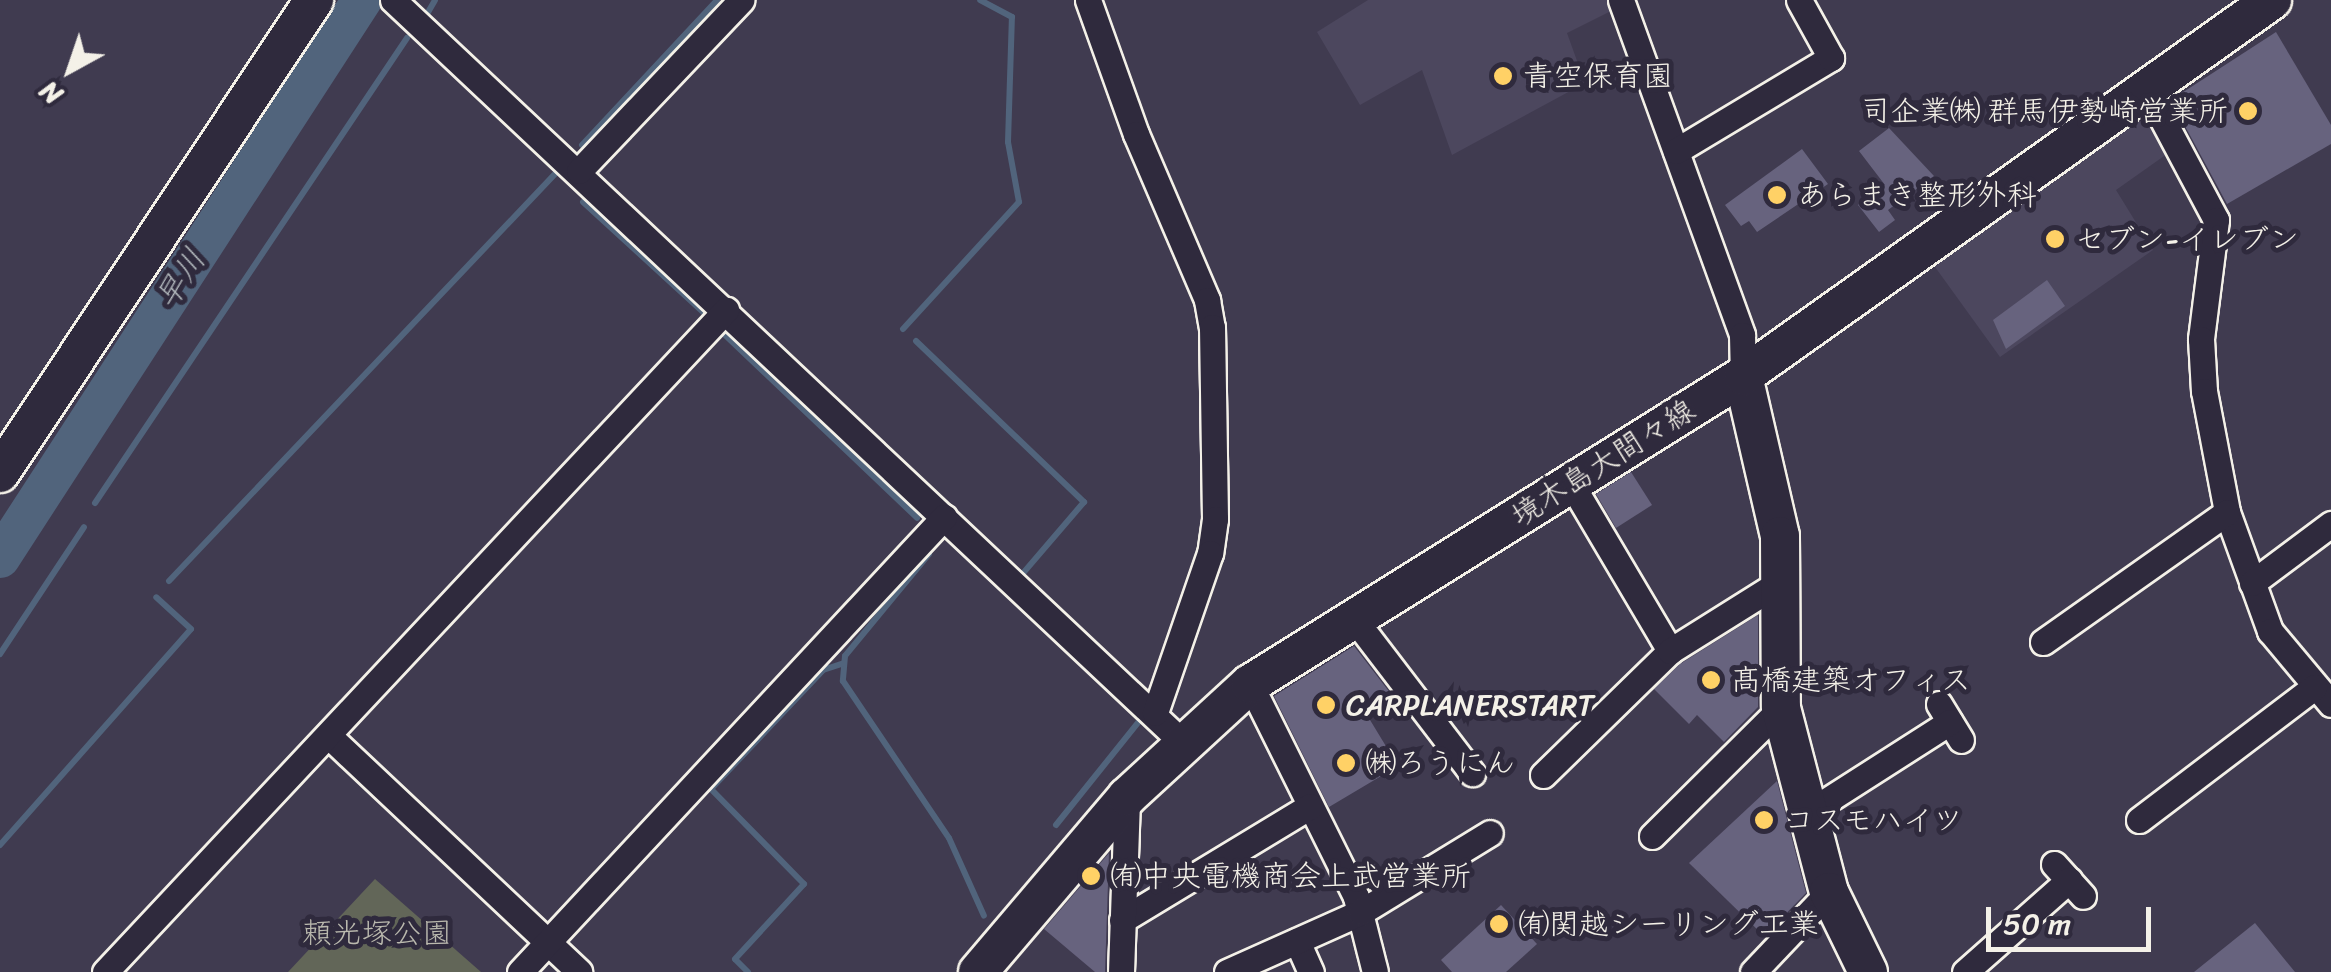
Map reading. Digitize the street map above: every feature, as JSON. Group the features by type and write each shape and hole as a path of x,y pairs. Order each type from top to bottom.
{"main road":[{"path":"0,473 314,0"},
{"name":"境木島大間々線","path":"978,972 1127,797 1181,741 1250,684 1352,616 1572,485 1743,376 2147,90 2232,12 2272,0"},
{"path":"1743,376 1777,519 1781,708 1829,892 1868,972"}],"street":[{"path":"579,172 741,0"},
{"path":"1088,0 1136,134 1207,300 1212,327 1215,519 1156,713"},
{"path":"1621,0 1742,335 1743,376"},
{"path":"1676,151 1831,58 1799,0"},
{"path":"397,4 1156,713 1181,741"},
{"path":"2139,820 2322,696 2270,631 2228,512 2204,391 2201,339 2216,220 2147,90"},
{"path":"105,972 726,310"},
{"path":"1572,485 1670,650"},
{"path":"2043,642 2228,512"},
{"path":"520,972 944,516"},
{"path":"2252,583 2331,524"},
{"path":"1543,775 1670,650 1777,584"},
{"path":"1352,616 1472,772"},
{"path":"1250,684 1361,912 1376,972"},
{"path":"1652,836 1781,708"},
{"path":"1809,812 1950,722"},
{"path":"328,736 579,972"},
{"path":"1121,972 1127,797"},
{"path":"1122,920 1310,806"},
{"path":"1227,972 1361,912 1490,832"},
{"path":"1966,972 2068,880"},
{"path":"1753,972 1829,892"},
{"path":"1297,941 1311,972"}],"shaded area":[{"name":"青空保育園","path":"1368,0 1607,0 1611,11 1567,33 1585,83 1452,155 1422,70 1360,105 1317,32"},
{"path":"2146,107 2174,149 2116,190 2153,250 2000,357 1930,260"}],"green space":[{"name":"頼光塚公園","path":"375,879 481,972 288,972"}],"building":[{"name":"司企業㈱ 群馬伊勢崎営業所","path":"2276,32 2331,125 2331,144 2227,204 2171,100"},
{"path":"1889,128 1934,176 1888,210 1895,220 1879,232 1858,205 1885,185 1859,151"},
{"name":"あらまき整形外科","path":"1802,149 1828,184 1757,232 1749,221 1741,226 1725,205"},
{"path":"2047,280 2065,306 2006,349 1993,320"},
{"path":"1631,472 1652,505 1616,528 1596,494"},
{"name":"髙橋建築オフィス","path":"1758,615 1758,707 1724,742 1697,715 1689,724 1654,689 1680,664"},
{"path":"1354,646 1394,698 1367,715 1398,766 1329,807 1274,696"},
{"name":"コスモハイツ","path":"1777,781 1806,893 1764,936 1689,863"},
{"name":"㈲中央電機商会上武営業所","path":"1109,853 1105,972 1095,972 1044,929"},
{"name":"㈲関越シーリング工業","path":"1501,905 1537,944 1506,972 1452,972 1441,960"},
{"path":"2255,923 2295,972 2194,972"}],"waterway":[{"name":"早川","path":"0,558 362,0"},
{"path":"427,14 435,0"},
{"path":"582,145 717,0"},
{"path":"903,329 1019,202 1008,142 1012,17 980,0"},
{"path":"95,503 407,38"},
{"path":"169,581 555,174"},
{"path":"583,202 704,313"},
{"path":"723,333 917,518"},
{"path":"916,341 1084,502 1024,572"},
{"path":"0,654 84,527"},
{"path":"929,554 845,656 843,681 949,838 984,916"},
{"path":"0,845 191,629 156,597"},
{"path":"748,972 735,959 804,884 711,789 823,670 844,663"},
{"path":"1056,825 1141,719"}],"place":[{"name":"青空保育園","path":"1503,76"},
{"name":"司企業㈱ 群馬伊勢崎営業所","path":"2248,111"},
{"name":"あらまき整形外科","path":"1777,195"},
{"name":"セブン-イレブン","path":"2055,239"},
{"name":"髙橋建築オフィス","path":"1711,680"},
{"name":"CARPLANERSTART","path":"1326,705"},
{"name":"㈱ろうにん","path":"1346,763"},
{"name":"コスモハイツ","path":"1764,820"},
{"name":"㈲中央電機商会上武営業所","path":"1091,876"},
{"name":"㈲関越シーリング工業","path":"1499,924"}]}
